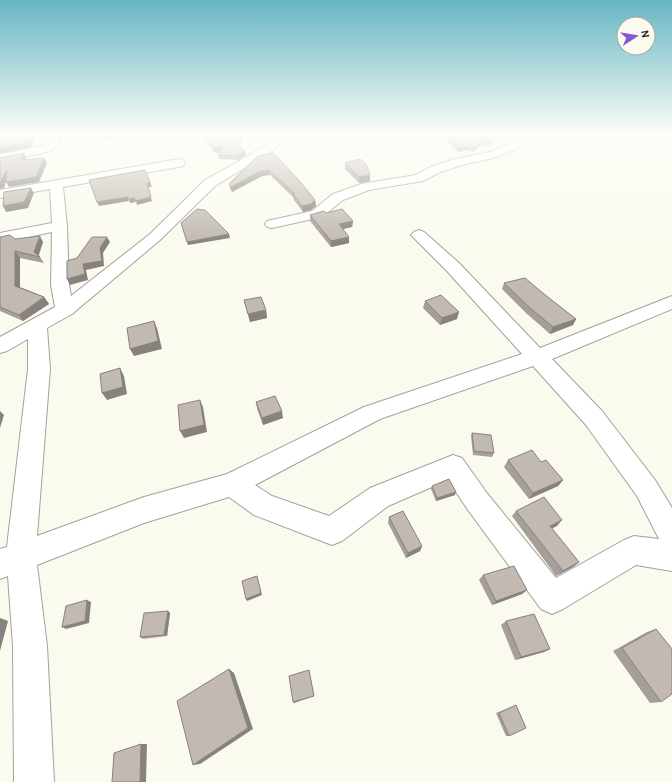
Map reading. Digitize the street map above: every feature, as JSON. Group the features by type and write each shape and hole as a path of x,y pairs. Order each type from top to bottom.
{"street":[{"path":"0,194 129,171"},
{"path":"0,346 37,327 65,310 155,237 210,183 230,171"},
{"path":"272,224 317,214 338,198 366,187 419,178 431,171"},
{"path":"56,184 60,226 60,285 65,310"},
{"path":"0,238 60,226"},
{"path":"419,234 453,268 594,418 646,488 672,535"},
{"path":"11,559 144,510 232,484 372,413 537,358 672,302"},
{"path":"34,782 30,646 11,559 39,369 37,327"},
{"path":"232,484 264,506 332,532 379,497 453,466 482,507 552,598 634,550 672,556"}],"building":[{"path":"0,171 6,171 0,183"},
{"path":"7,171 38,171 36,177 6,182"},
{"path":"137,171 146,171 150,182 147,183 151,197 136,201 134,198 129,199 128,197 97,202 89,180"},
{"path":"242,171 260,171 231,187 229,184"},
{"path":"271,171 291,171 315,200 311,204 302,206 293,194 295,194"},
{"path":"353,171 369,171 370,175 359,177"},
{"path":"31,188 24,202 3,206 4,192"},
{"path":"197,209 205,210 229,234 187,242 181,223"},
{"path":"342,209 353,221 339,224 349,237 331,241 310,215 324,211 326,213"},
{"path":"10,235 15,239 40,236 34,252 40,257 15,251 15,286 44,297 19,315 0,307 0,237"},
{"path":"92,237 107,237 100,248 102,261 83,264 85,274 67,279 67,261 77,258"},
{"path":"525,278 576,319 553,327 504,283"},
{"path":"441,295 459,312 442,318 425,301"},
{"path":"261,297 266,310 248,314 244,300"},
{"path":"154,321 158,341 130,349 127,328"},
{"path":"120,368 123,387 102,393 100,374"},
{"path":"275,396 282,411 262,418 256,402"},
{"path":"200,400 204,425 180,431 178,405"},
{"path":"472,433 491,435 494,453 474,451"},
{"path":"532,450 541,462 546,460 563,480 533,493 508,460"},
{"path":"449,479 456,492 437,498 432,486"},
{"path":"544,497 562,520 550,526 579,562 563,571 516,511"},
{"path":"403,511 422,546 408,553 389,517"},
{"path":"514,566 527,590 496,601 483,575"},
{"path":"257,576 261,593 246,599 242,581"},
{"path":"87,600 85,621 62,627 66,606"},
{"path":"168,611 164,635 140,637 144,613"},
{"path":"534,614 550,649 521,657 506,621"},
{"path":"656,629 672,649 672,694 661,702 622,648"},
{"path":"229,669 248,728 193,765 177,701"},
{"path":"309,670 314,696 293,702 289,676"},
{"path":"516,705 526,728 509,736 499,713"},
{"path":"141,744 140,782 112,782 114,753"}]}
